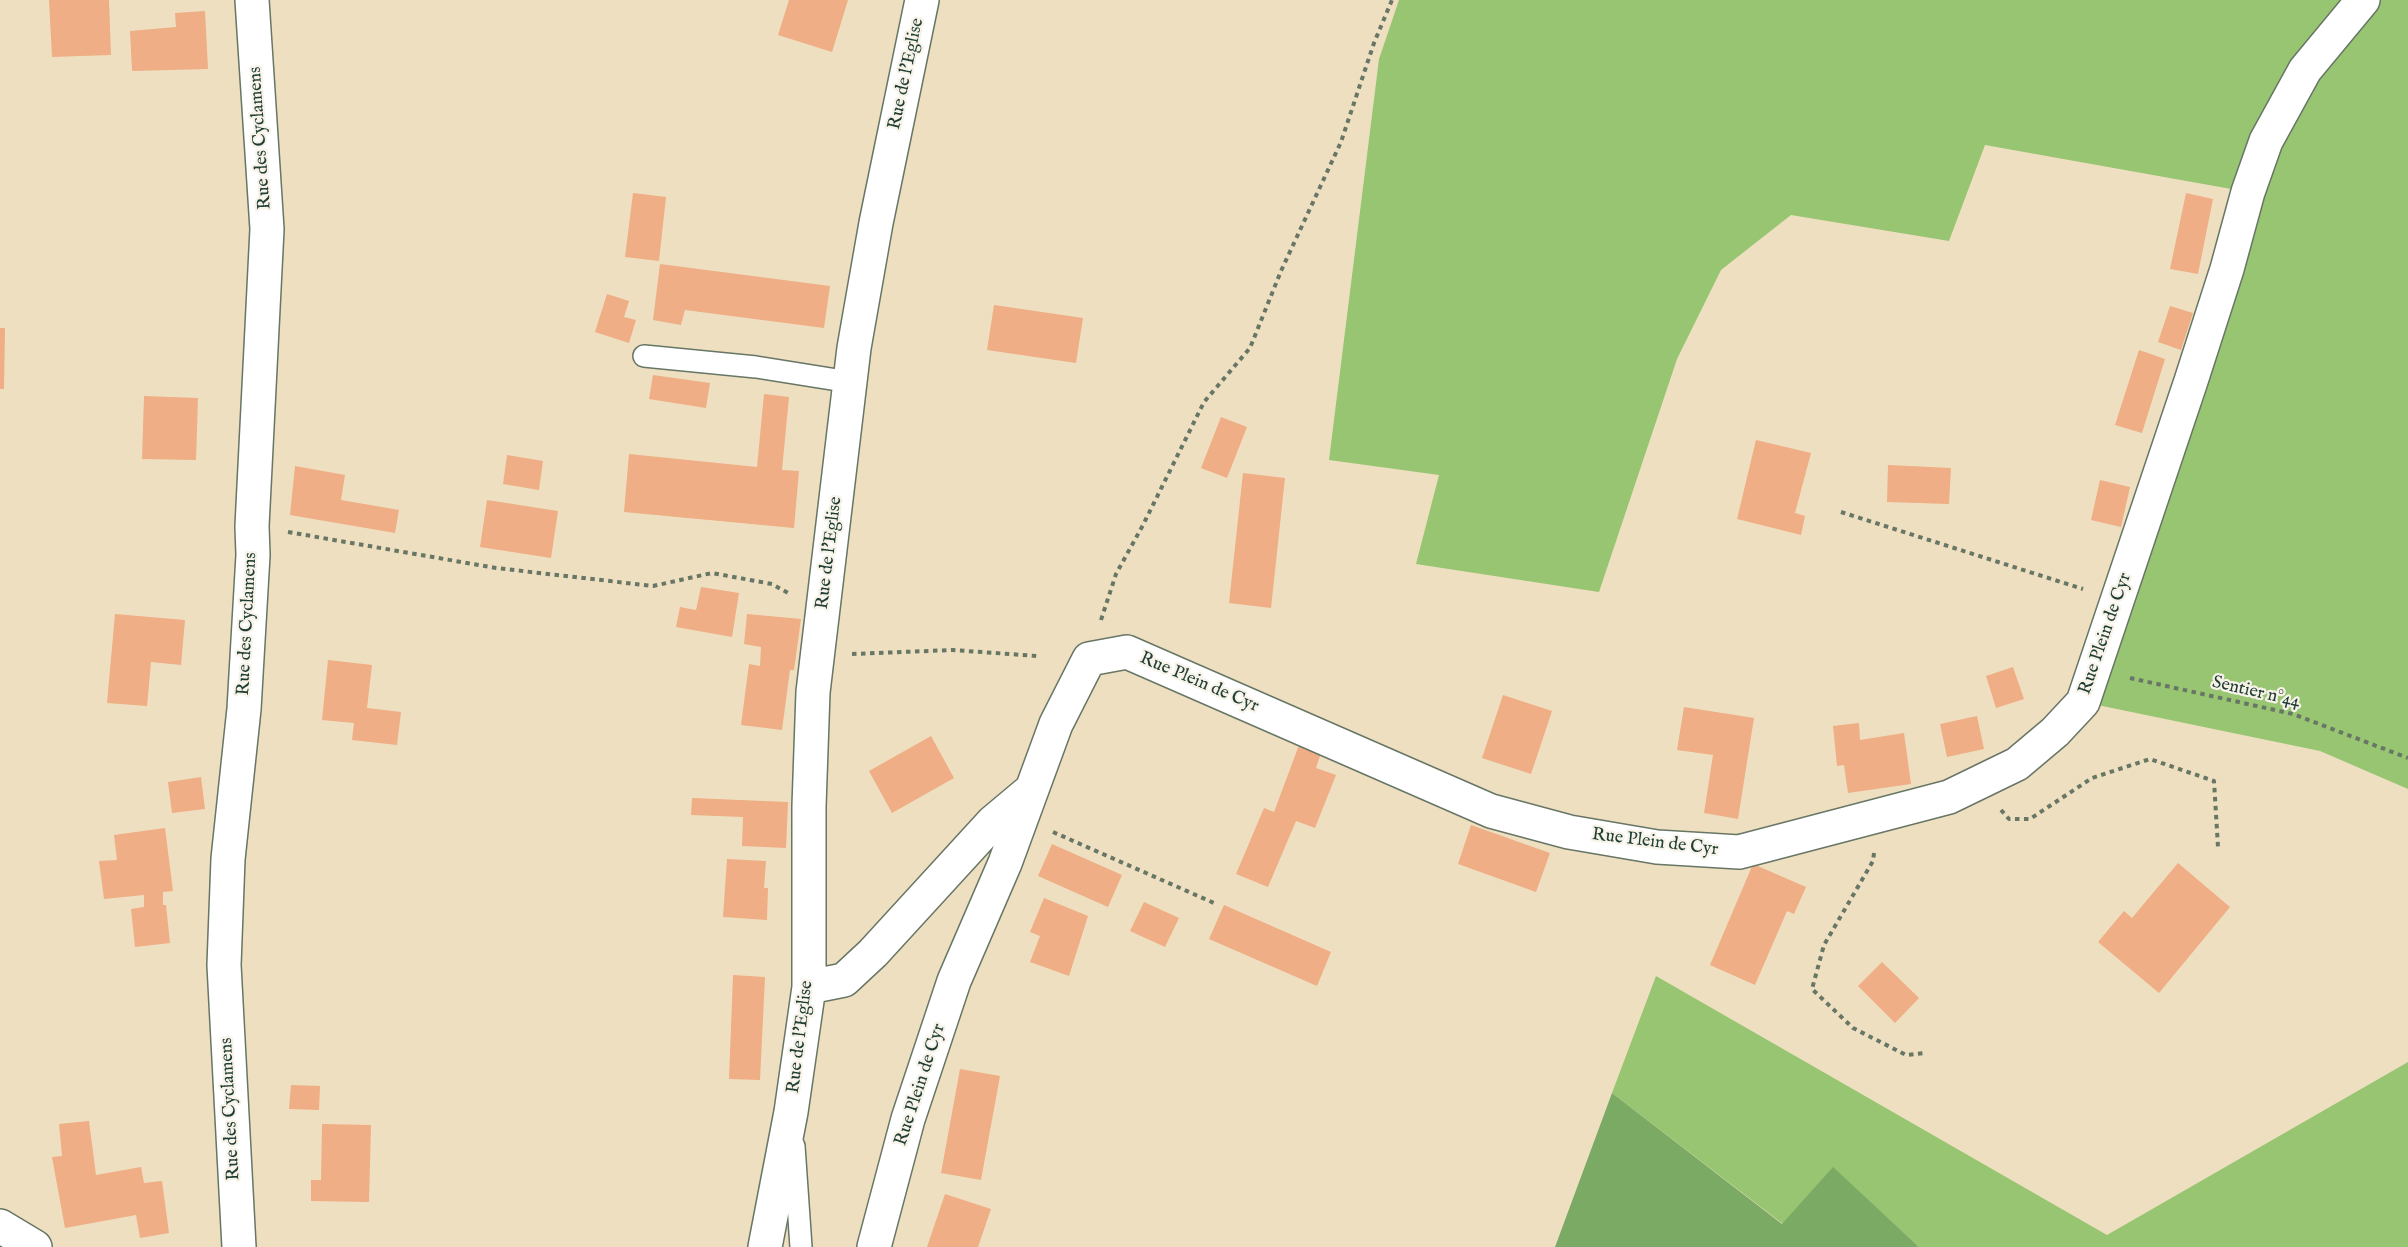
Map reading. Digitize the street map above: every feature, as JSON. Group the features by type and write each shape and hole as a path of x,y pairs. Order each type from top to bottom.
{"street":[{"name":"Rue des Cyclamens","path":"239,1247 224,965 228,860 244,709 253,555 252,526 267,228 252,0"},
{"name":"Rue de l'Eglise","path":"765,1247 791,1112 809,987 809,806 813,692 854,348 876,222 922,0"},
{"name":"Rue Plein de Cyr","path":"874,1247 908,1119 954,981 1005,864 1056,724 1089,659 1127,652 1491,811 1569,832 1657,847 1739,852 1949,797 2017,764 2055,732 2083,702 2191,381 2227,269 2248,192 2266,141 2305,70 2363,0"},
{"path":"809,987 844,980 873,952 993,822 1027,804"},
{"path":"0,1226 35,1247"}],"lane":[{"path":"644,356 756,368 850,382"},
{"name":"Rue de l'Eglise","path":"791,1112 801,1247"}],"path":[{"path":"1089,659 1116,574 1204,402 1251,348 1281,272 1341,142 1374,43 1392,0"},
{"path":"1841,512 2118,600"},
{"path":"252,526 496,568 653,586 712,573 772,584 823,613"},
{"path":"818,656 953,650 1037,656"},
{"name":"Sentier n°44","path":"2094,670 2294,714 2408,758"},
{"path":"1978,783 2009,819 2030,819 2092,778 2150,759 2214,781 2218,847"},
{"path":"1027,804 1214,903"},
{"path":"1882,814 1873,861 1824,945 1812,989 1853,1028 1906,1055 1926,1053"}],"green space":[{"path":"1399,0 2408,0 2408,789 2320,751 2083,702 2248,192 1985,145 1949,241 1791,215 1721,270 1677,359 1599,592 1416,564 1439,475 1329,460 1379,59"},
{"path":"1656,976 2107,1235 2408,1062 2408,1247 1919,1247 1833,1168 1783,1224 1612,1093"},
{"path":"1612,1093 1782,1224 1833,1167 1919,1247 1555,1247"}],"building":[{"path":"49,0 109,0 111,55 52,57"},
{"path":"789,0 848,0 832,52 778,35"},
{"path":"205,11 208,69 132,71 130,31 176,27 175,13"},
{"path":"633,193 666,197 659,261 625,257"},
{"path":"2186,193 2213,199 2198,274 2170,269"},
{"path":"660,264 830,286 824,328 685,310 681,325 653,320"},
{"path":"607,294 629,301 624,317 636,320 629,343 595,332"},
{"path":"994,305 1083,318 1076,363 987,350"},
{"path":"2170,306 2193,313 2181,350 2158,342"},
{"path":"0,328 5,328 4,389 0,389"},
{"path":"2139,350 2165,359 2142,433 2115,425"},
{"path":"653,375 710,383 706,408 649,399"},
{"path":"764,394 789,397 782,470 799,471 794,528 624,512 629,454 757,467"},
{"path":"144,396 198,398 196,460 142,459"},
{"path":"1221,417 1247,427 1227,478 1201,468"},
{"path":"1756,440 1811,453 1795,513 1805,516 1801,535 1737,519"},
{"path":"507,455 543,461 539,490 503,484"},
{"path":"1888,465 1951,468 1949,504 1887,502"},
{"path":"295,466 345,475 341,500 399,510 395,533 290,515"},
{"path":"1243,473 1285,478 1271,608 1229,603"},
{"path":"2100,480 2130,487 2121,527 2091,520"},
{"path":"487,500 558,511 551,558 480,547"},
{"path":"701,587 739,593 732,637 676,627 680,607 696,610"},
{"path":"115,614 185,620 181,665 151,662 147,706 107,703"},
{"path":"747,614 801,619 794,670 790,670 782,730 741,725 749,664 760,666 761,647 744,644"},
{"path":"328,660 372,665 367,708 401,712 397,745 352,740 354,723 322,720"},
{"path":"2013,667 2024,699 1996,708 1986,676"},
{"path":"1503,695 1552,711 1531,774 1482,758"},
{"path":"1684,707 1754,718 1738,819 1704,813 1713,755 1677,750"},
{"path":"1977,716 1984,749 1947,757 1940,724"},
{"path":"1859,723 1860,740 1904,733 1911,784 1848,793 1844,765 1837,766 1833,726"},
{"path":"931,736 954,778 892,813 869,771"},
{"path":"1299,745 1321,753 1316,768 1336,775 1315,828 1296,821 1268,887 1236,874 1264,808 1274,812"},
{"path":"201,777 205,809 172,813 168,782"},
{"path":"692,798 788,802 786,848 742,846 743,817 691,815"},
{"path":"1471,825 1550,853 1536,892 1458,864"},
{"path":"165,828 173,891 163,892 163,905 166,905 170,943 135,947 131,909 144,907 144,895 104,899 99,861 117,860 114,835"},
{"path":"1052,844 1122,875 1108,907 1038,876"},
{"path":"727,859 766,861 764,888 768,888 767,920 723,917"},
{"path":"2178,863 2230,907 2159,993 2098,942 2124,911 2132,918"},
{"path":"1753,864 1806,887 1794,914 1787,911 1755,985 1710,965"},
{"path":"1044,898 1088,916 1069,976 1030,962 1040,936 1030,932"},
{"path":"1144,902 1179,918 1165,947 1130,931"},
{"path":"1224,905 1331,952 1317,986 1209,939"},
{"path":"1882,962 1919,998 1895,1023 1858,986"},
{"path":"733,975 765,977 760,1080 729,1079"},
{"path":"960,1069 1000,1076 981,1180 941,1173"},
{"path":"291,1085 320,1086 319,1110 289,1109"},
{"path":"89,1121 96,1175 141,1167 144,1183 162,1181 169,1233 140,1238 136,1215 65,1228 52,1157 62,1156 59,1124"},
{"path":"322,1124 371,1125 369,1202 311,1201 311,1180 321,1180"},
{"path":"945,1194 991,1209 978,1247 927,1247"}]}
